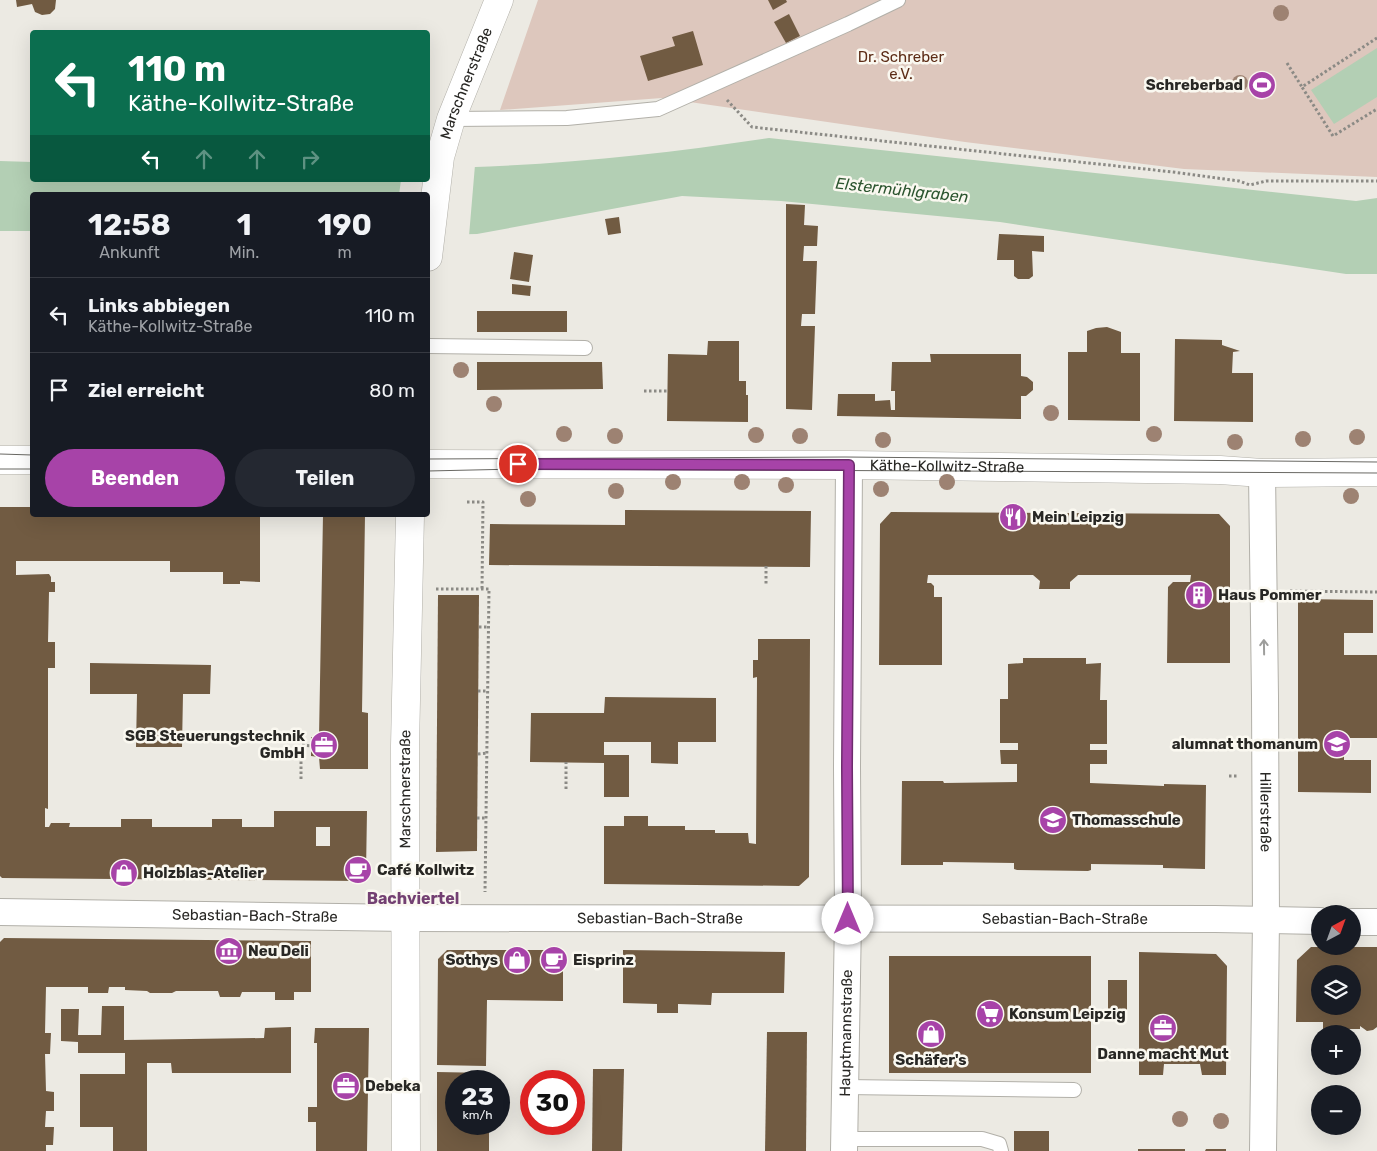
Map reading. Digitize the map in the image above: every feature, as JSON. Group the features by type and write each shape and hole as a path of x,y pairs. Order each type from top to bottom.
{"main road":[{"name":"Marschnerstraße","path":"430,241 440,157 451,120 499,0"},
{"path":"0,460 30,460"},
{"name":"Käthe-Kollwitz-Straße","path":"430,464 849,465 1220,470 1262,473 1377,472"},
{"name":"Marschnerstraße","path":"406,1151 407,918 405,746 410,589 410,517"}],"street":[{"name":"Hauptmannstraße","path":"844,1145 848,919 849,465"},
{"name":"Hillerstraße","path":"1262,473 1266,920 1263,1151"},
{"name":"Sebastian-Bach-Straße","path":"0,912 407,918 1311,921"},
{"path":"1361,922 1377,922"}],"lane":[{"path":"451,120 567,118 658,109 898,0"},
{"path":"430,346 585,348"},
{"path":"845,1087 1074,1090"},
{"path":"844,1145 982,1139 999,1144 1001,1151"}],"path":[{"path":"1302,87 1377,38"},
{"path":"1286,63 1333,136 1377,109"},
{"path":"714,85 752,127 1173,172 1239,181 1250,185 1266,181 1377,181"},
{"path":"644,390 667,391"},
{"path":"467,502 483,502 482,589"},
{"path":"766,566 766,586"},
{"path":"410,589 489,589 484,918"},
{"path":"1298,591 1377,592"},
{"path":"478,627 488,628"},
{"path":"478,692 487,691"},
{"path":"301,779 301,746 311,746"},
{"path":"478,754 487,753"},
{"path":"566,762 566,789"},
{"path":"477,818 486,818"}],"green space":[{"name":"Dr. Schreber e.V.","path":"538,0 1377,0 1377,177 1184,169 965,142 662,98 500,110"}],"water":[{"path":"1377,48 1377,97 1334,124 1311,90"},
{"name":"Elstermühlgraben","path":"769,138 1356,201 1377,198 1377,274 1346,274 1000,222 781,201 682,196 477,234 430,235 430,192 30,192 30,231 0,231 0,161 30,162 30,182 430,182 430,168 556,163 684,150"}],"pier":[{"path":"430,165 475,165 469,236 430,237 430,192 399,192 401,182 430,182"}],"building":[{"path":"16,0 56,0 55,9 50,14 42,15 35,12 32,4 17,7"},
{"path":"768,0 786,0 787,2 773,10"},
{"path":"789,14 800,36 786,43 774,22"},
{"path":"693,31 703,65 648,81 640,56 675,46 672,37"},
{"path":"786,204 805,205 804,225 818,226 817,246 804,246 803,261 817,261 815,314 802,314 801,326 815,326 812,410 786,409"},
{"path":"619,217 621,233 608,235 605,219"},
{"path":"999,234 1044,236 1044,252 1032,251 1033,276 1029,279 1018,279 1014,276 1014,260 997,260"},
{"path":"514,252 533,255 529,282 510,279"},
{"path":"512,284 531,286 530,296 512,294"},
{"path":"477,311 567,311 567,332 477,332"},
{"path":"1107,327 1121,332 1121,353 1140,353 1140,421 1068,420 1068,352 1087,352 1087,331"},
{"path":"1175,339 1222,340 1222,345 1240,351 1233,352 1232,373 1253,373 1253,422 1174,421"},
{"path":"708,341 739,341 739,381 746,381 748,422 667,421 668,354 707,355"},
{"path":"930,354 1021,354 1021,376 1027,377 1033,382 1033,390 1026,396 1021,396 1021,419 837,416 838,394 875,394 875,401 890,400 891,410 895,410 895,391 891,391 892,362 931,362"},
{"path":"477,362 602,362 603,389 477,390"},
{"path":"0,507 30,507 30,517 260,517 260,582 240,581 240,584 223,584 223,572 170,572 170,561 16,561 16,575 49,574 51,582 55,582 55,592 49,592 48,642 55,642 55,668 48,668 48,809 45,808 45,827 49,827 51,823 70,823 69,827 121,827 121,819 152,819 152,827 212,827 212,819 242,819 242,827 274,827 274,811 367,811 366,872 359,881 2,878 0,876","holes":["316,827 330,827 330,846 316,846"]},
{"path":"625,510 811,511 810,567 489,565 490,524 625,525"},
{"path":"891,512 1219,514 1230,526 1230,663 1167,663 1168,587 1173,582 1190,582 1191,575 1078,575 1070,582 1070,589 1039,589 1040,581 1033,575 928,575 927,583 931,583 934,586 934,597 942,597 942,665 879,665 880,524"},
{"path":"323,517 365,517 362,712 368,713 368,769 320,769 319,757 311,756 311,737 319,737"},
{"path":"438,595 479,595 477,851 436,852"},
{"path":"1298,599 1373,600 1373,633 1344,633 1344,655 1377,655 1377,738 1344,738 1344,760 1371,760 1371,793 1298,792"},
{"path":"758,639 810,639 809,877 799,886 604,884 604,826 624,826 624,816 648,816 648,826 685,826 685,830 715,830 715,833 748,833 749,843 756,844 757,677 753,678 753,660 758,660"},
{"path":"1023,658 1086,658 1086,664 1101,663 1100,700 1107,700 1107,744 1090,744 1090,750 1107,750 1107,764 1090,764 1090,783 1164,786 1164,784 1206,785 1205,869 1163,868 1163,865 1091,864 1091,870 1088,871 1017,870 1014,869 1014,863 943,862 943,865 901,865 902,781 943,781 944,783 1017,782 1017,764 1001,764 1000,750 1018,750 1018,743 1000,743 1000,699 1008,699 1008,664 1023,663"},
{"path":"90,663 211,665 210,694 183,694 182,747 136,747 137,694 90,694"},
{"path":"605,697 716,698 716,742 678,742 678,764 651,763 651,742 604,742 604,755 629,755 629,797 604,797 604,763 530,762 531,713 604,713"},
{"path":"4,938 311,941 311,992 294,992 294,1000 275,1000 275,992 242,992 240,997 220,997 218,991 150,993 147,991 125,990 125,987 109,987 108,993 88,993 88,987 46,987 45,1033 51,1033 50,1054 45,1054 46,1091 54,1092 54,1111 46,1111 45,1127 54,1127 53,1145 46,1145 46,1151 0,1151 0,942"},
{"path":"1311,947 1311,955 1361,955 1361,947 1377,947 1377,1027 1367,1031 1361,1025 1323,1025 1323,1022 1296,1022 1297,960"},
{"path":"447,950 563,950 563,1001 487,1000 486,1066 437,1065 438,959"},
{"path":"623,950 785,952 784,993 712,993 711,1005 678,1004 678,1013 657,1013 657,1004 623,1003"},
{"path":"1139,952 1216,954 1227,966 1226,1075 1202,1075 1200,1064 1164,1064 1163,1075 1139,1075"},
{"name":"Konsum Leipzig","path":"889,956 1091,956 1091,1073 889,1073"},
{"path":"1108,980 1127,980 1127,1012 1108,1012"},
{"path":"102,1006 124,1006 124,1040 264,1038 265,1028 291,1027 291,1073 172,1073 171,1063 147,1063 147,1151 113,1151 113,1127 80,1127 80,1074 125,1074 125,1053 78,1053 78,1042 61,1041 61,1009 79,1009 78,1035 101,1035"},
{"path":"315,1028 369,1028 367,1151 316,1151 316,1122 308,1122 308,1107 317,1107 317,1043 314,1043"},
{"path":"767,1032 807,1032 806,1151 765,1151"},
{"path":"593,1069 624,1069 622,1151 592,1151"},
{"path":"437,1072 445,1072 445,1135 489,1135 489,1151 437,1151"},
{"path":"1014,1131 1049,1131 1049,1151 1014,1151"},
{"path":"1138,1149 1185,1149 1185,1151 1138,1151"},
{"path":"1206,1149 1226,1149 1226,1151 1205,1151"}],"tram line":[{"path":"0,454 30,455"},
{"path":"430,459 845,457 1377,462"},
{"path":"0,469 30,469"},
{"path":"430,471 518,469 1377,473"}],"place":[{"name":"Schreberbad","path":"1262,85"},
{"name":"Mein Leipzig","path":"1013,517"},
{"name":"Haus Pommer","path":"1199,595"},
{"name":"alumnat thomanum","path":"1337,744"},
{"name":"SGB Steuerungstechnik GmbH","path":"324,745"},
{"name":"Thomasschule","path":"1053,820"},
{"name":"Café Kollwitz","path":"358,870"},
{"name":"Holzblas-Atelier","path":"124,873"},
{"name":"Neu Deli","path":"229,951"},
{"name":"Sothys","path":"517,960"},
{"name":"Eisprinz","path":"554,960"},
{"name":"Konsum Leipzig","path":"990,1014"},
{"name":"Danne macht Mut","path":"1163,1028"},
{"name":"Schäfer's","path":"931,1034"},
{"name":"Debeka","path":"346,1086"}],"district":[{"name":"Bachviertel","path":"413,898"}],"route":[{"path":"518,464 849,465 848,919"}]}
